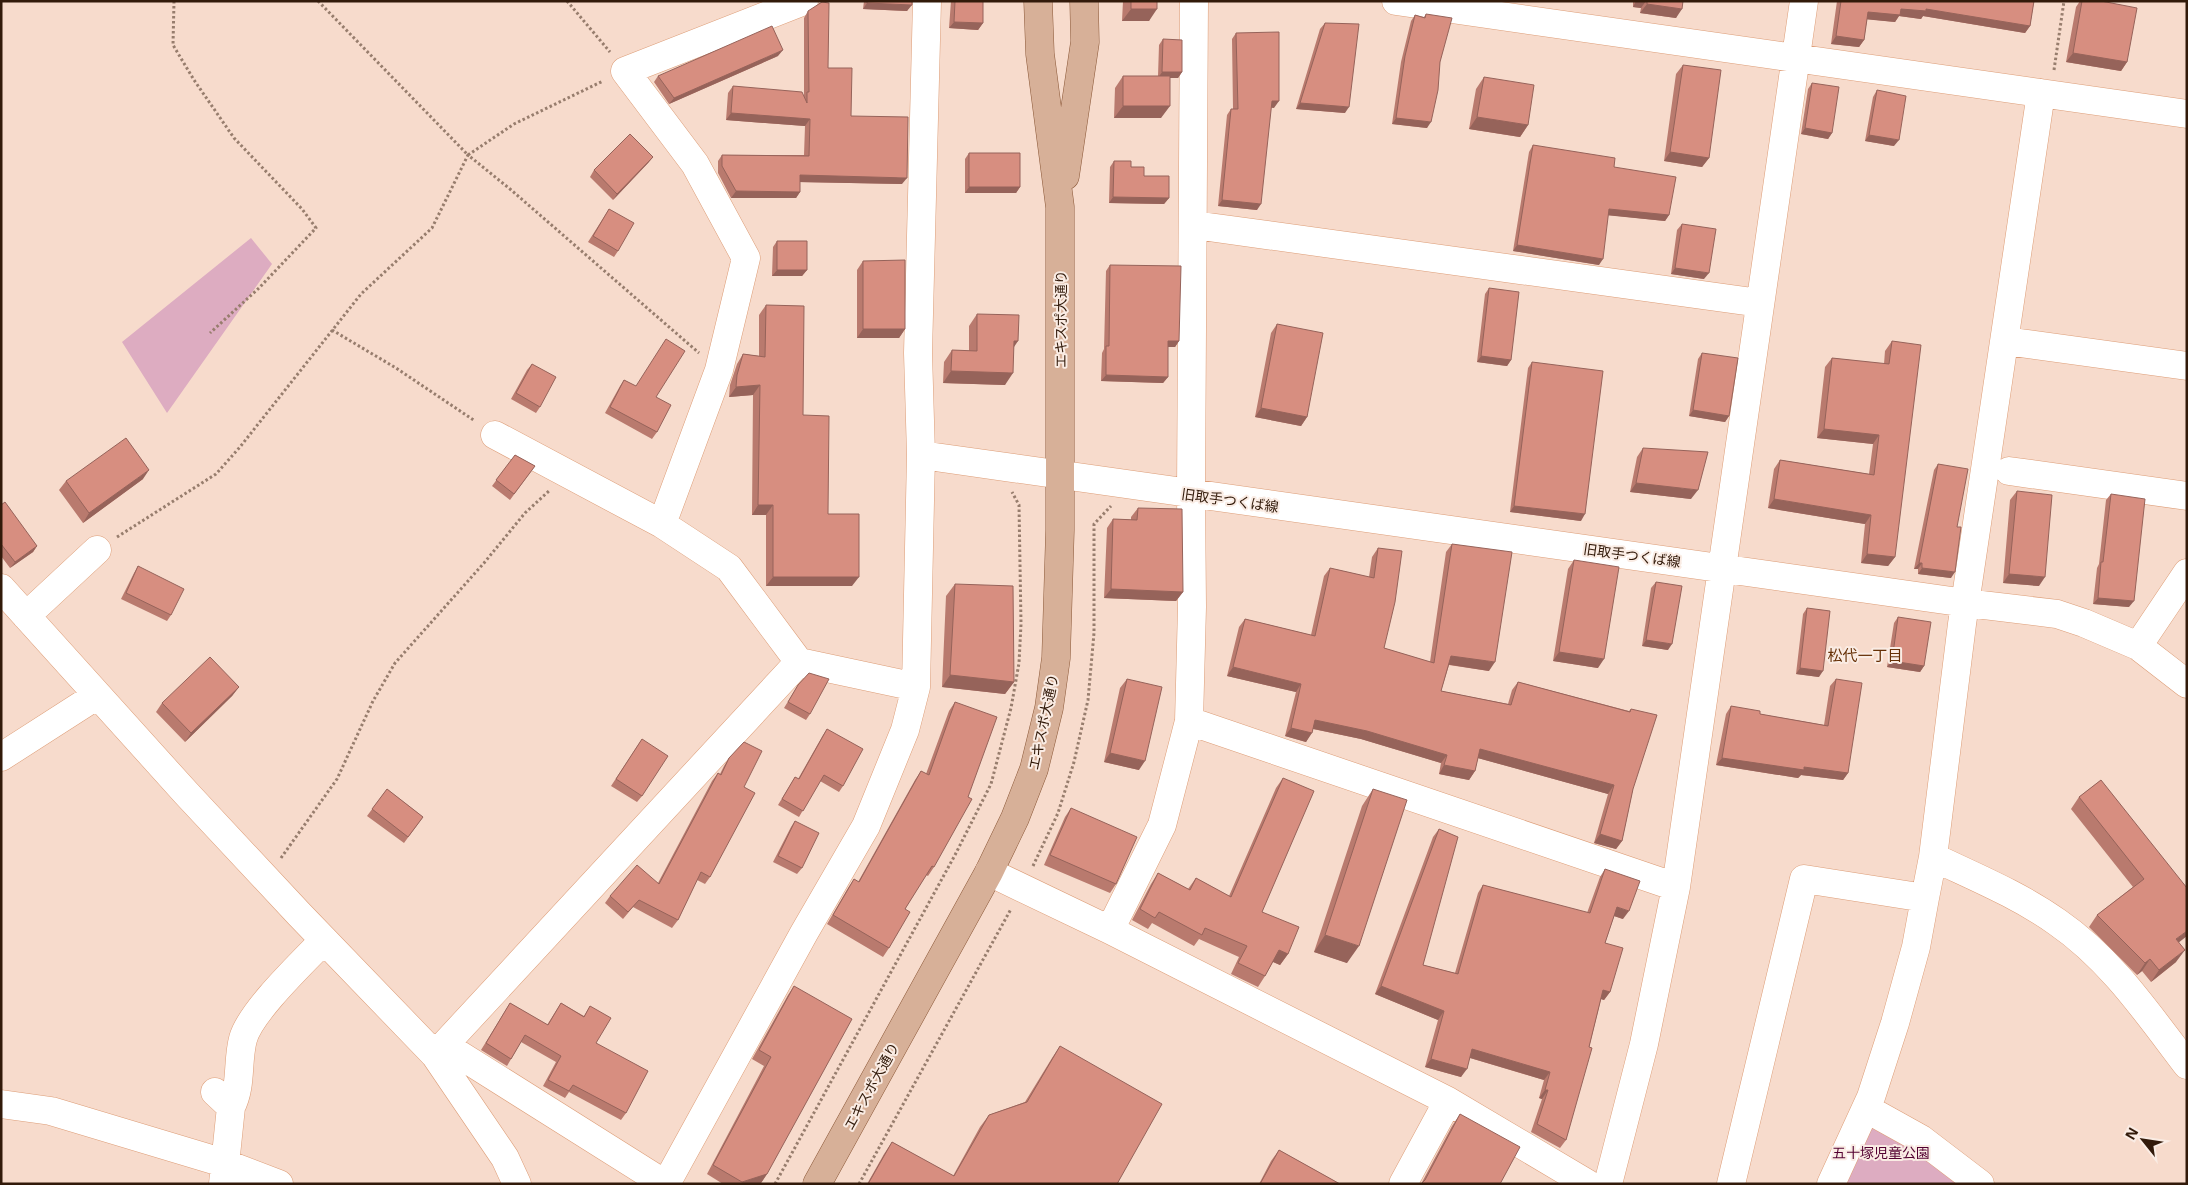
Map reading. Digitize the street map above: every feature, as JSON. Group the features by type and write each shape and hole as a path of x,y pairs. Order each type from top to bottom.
{"main road":[{"name":"エキスポ大通り","path":"816,1184 989,872 1015,818 1034,769 1049,708 1056,658 1060,530 1060,207 1040,54 1038,1"},
{"name":"エキスポ大通り","path":"1060,207 1085,42 1084,1"}],"street":[{"path":"662,524 718,370 746,258 695,164 625,71 804,1"},
{"path":"1,588 96,696 324,940 440,1050 666,1184 804,933 866,826 904,730 916,687 921,455 918,353 927,1"},
{"path":"1110,930 1162,825 1189,721 1192,607 1194,1"},
{"path":"1396,1 1796,59 2047,83 2187,114"},
{"path":"1608,1184 1644,1044 1676,887 1804,1"},
{"path":"1830,1184 1867,1109 1895,1023 1916,947 1933,857 1962,624 2004,341 2047,83"},
{"path":"1194,225 1760,303"},
{"path":"2004,341 2187,366"},
{"path":"495,435 662,524 730,568 799,662 916,687"},
{"name":"旧取手つくば線","path":"921,455 1966,603 2057,614 2138,646 2187,684"},
{"path":"2010,471 2187,496"},
{"path":"26,616 97,550"},
{"path":"2138,646 2187,572"},
{"path":"440,1050 799,662"},
{"path":"1,757 96,696"},
{"path":"1189,721 1676,887"},
{"path":"1933,857 2026,902 2058,923 2125,983 2187,1065"},
{"path":"989,872 1110,930 1448,1101 1588,1184"},
{"path":"1731,1184 1804,879 1925,898"},
{"path":"223,1173 223,1100 236,1098 243,1038 252,1022 280,985 324,940"},
{"path":"440,1050 505,1158 517,1184"},
{"path":"1404,1184 1448,1101"},
{"path":"1,1104 51,1110 223,1173 279,1184"},
{"path":"1867,1109 1921,1139 1980,1184"}],"path":[{"path":"174,1 173,45 194,80 234,138 302,209 316,228 259,288 210,333"},
{"path":"318,1 468,155 517,195 718,370"},
{"path":"97,550 216,474 240,447 332,330 376,278 432,228 468,155 514,124 625,71 567,1"},
{"path":"2047,83 2064,1"},
{"path":"332,330 396,368 495,435"},
{"path":"266,878 337,779 373,701 395,663 484,563 525,513 568,474"},
{"path":"775,1184 955,855 991,784 1011,708 1019,663 1021,624 1019,505 1013,493 1008,489"}],"green space":[{"path":"251,238 272,264 167,413 122,342"},
{"name":"五十塚児童公園","path":"1867,1109 1980,1184 1831,1184"}],"building":[{"path":"867,1 912,1 912,5 867,3"},
{"path":"955,1 983,1 983,23 954,22"},
{"path":"1131,1 1157,1 1157,9 1131,9"},
{"path":"1647,1 1683,1 1682,9 1647,4"},
{"path":"1841,1 2034,1 2030,26 1926,9 1926,11 1901,9 1900,15 1868,12 1864,40 1836,36"},
{"path":"2082,1 2101,1 2137,8 2127,62 2073,53"},
{"path":"822,2 829,3 828,68 852,68 851,116 908,117 907,178 800,175 800,192 736,191 722,166 722,155 809,156 810,119 731,113 733,86 802,92 807,103 807,92 809,92 808,11"},
{"path":"1426,14 1452,18 1440,62 1438,90 1431,122 1396,118 1405,56 1415,15 1425,18"},
{"path":"1325,23 1359,24 1349,107 1300,103"},
{"path":"772,26 783,50 674,98 658,76"},
{"path":"1279,32 1279,101 1272,101 1261,204 1222,200 1231,109 1238,109 1236,33"},
{"path":"1163,39 1182,40 1182,72 1162,72"},
{"path":"1683,65 1721,70 1709,158 1670,152"},
{"path":"1123,76 1170,76 1170,106 1123,106"},
{"path":"1484,77 1534,85 1528,125 1477,117"},
{"path":"1812,83 1839,87 1832,133 1805,128"},
{"path":"1877,90 1906,96 1899,140 1869,135"},
{"path":"630,134 653,157 617,194 594,170"},
{"path":"1533,145 1615,158 1614,167 1676,177 1669,215 1609,209 1603,259 1517,245"},
{"path":"969,153 1020,153 1020,187 969,187"},
{"path":"1114,161 1131,161 1131,167 1144,167 1144,176 1169,176 1169,198 1113,197"},
{"path":"609,209 634,223 618,251 593,236"},
{"path":"1682,224 1716,229 1709,273 1675,268"},
{"path":"777,241 807,241 807,270 777,270"},
{"path":"905,260 905,329 863,329 863,261"},
{"path":"1110,265 1181,266 1179,341 1168,341 1168,377 1106,375 1106,346 1109,346"},
{"path":"1489,288 1519,292 1511,360 1481,356"},
{"path":"766,305 804,306 803,415 829,416 828,514 859,514 859,577 773,577 773,505 758,505 760,385 736,387 737,375 743,354 765,357"},
{"path":"977,314 1019,315 1018,341 1014,341 1013,373 951,371 952,350 977,351"},
{"path":"1277,324 1323,333 1307,417 1261,408"},
{"path":"666,339 685,351 656,397 671,405 657,432 610,407 624,380 636,386"},
{"path":"1892,341 1921,345 1895,557 1867,554 1871,515 1774,499 1780,460 1874,475 1879,435 1824,429 1832,358 1889,364"},
{"path":"1702,353 1738,358 1729,416 1693,410"},
{"path":"1532,362 1603,371 1585,514 1514,506"},
{"path":"532,364 556,377 540,407 516,393"},
{"path":"126,438 149,470 89,513 66,481"},
{"path":"1643,448 1708,452 1698,490 1636,483"},
{"path":"515,455 535,466 514,494 496,480"},
{"path":"1938,464 1968,469 1957,527 1961,527 1955,572 1922,568 1922,563 1919,563"},
{"path":"2017,491 2052,495 2045,577 2009,574"},
{"path":"2111,494 2145,499 2134,601 2098,598"},
{"path":"5,502 37,546 15,562 1,544 1,505"},
{"path":"1138,508 1182,509 1183,592 1111,589 1113,519 1137,520"},
{"path":"1452,544 1512,552 1495,662 1451,656 1441,691 1511,705 1518,682 1630,712 1631,709 1657,715 1633,789 1622,841 1600,834 1614,785 1480,749 1475,771 1444,765 1447,755 1367,731 1315,720 1312,733 1291,728 1301,684 1233,667 1245,619 1315,636 1330,568 1374,578 1378,548 1402,551 1395,602 1384,648 1434,663"},
{"path":"1574,560 1619,567 1604,659 1559,652"},
{"path":"138,566 184,589 171,615 126,593"},
{"path":"1656,582 1682,586 1672,644 1646,640"},
{"path":"955,584 1013,586 1014,682 950,675"},
{"path":"1807,608 1830,611 1823,671 1800,668"},
{"path":"1898,617 1931,622 1924,666 1892,661"},
{"path":"210,657 239,687 191,733 162,703"},
{"path":"809,673 829,679 810,714 788,702 798,685"},
{"path":"1127,679 1162,687 1145,761 1110,753"},
{"path":"1836,679 1862,683 1848,773 1804,767 1804,770 1722,758 1731,706 1760,711 1760,714 1828,726"},
{"path":"955,702 997,717 968,797 972,799 934,867 932,866 905,909 910,912 889,948 833,915 854,879 859,882 921,771 929,775"},
{"path":"827,729 863,749 843,786 824,775 803,811 782,799 795,777 799,779"},
{"path":"642,739 668,756 642,796 616,779"},
{"path":"744,742 762,751 744,787 755,793 710,877 701,872 678,920 639,900 628,912 610,896 637,865 659,884 718,773 721,775 729,758"},
{"path":"1283,778 1314,791 1262,912 1299,927 1288,954 1279,950 1265,976 1238,963 1247,946 1205,928 1202,935 1159,912 1155,918 1140,909 1158,873 1190,890 1196,878 1231,897"},
{"path":"2101,780 2187,888 2187,931 2176,939 2185,950 2159,970 2150,959 2145,963 2097,915 2144,879 2079,797"},
{"path":"387,789 423,817 408,837 372,809"},
{"path":"1373,789 1407,800 1359,946 1325,935"},
{"path":"1071,808 1137,837 1116,884 1050,855"},
{"path":"795,821 819,833 802,868 778,856"},
{"path":"1439,829 1458,837 1423,965 1458,974 1483,885 1590,913 1605,869 1640,881 1629,911 1617,907 1605,943 1623,948 1610,992 1603,990 1589,1047 1592,1048 1566,1140 1537,1124 1548,1090 1545,1090 1550,1072 1472,1049 1467,1069 1431,1059 1444,1011 1381,986"},
{"path":"794,986 852,1019 767,1174 742,1182 713,1165 771,1057 759,1050"},
{"path":"510,1003 548,1025 561,1003 584,1017 590,1006 611,1018 596,1043 648,1071 626,1113 573,1085 569,1091 548,1080 561,1056 525,1035 511,1059 486,1043"},
{"path":"1060,1046 1162,1104 1117,1184 868,1184 892,1142 954,1176 989,1115 1027,1102"},
{"path":"1460,1114 1520,1147 1500,1184 1421,1184 1425,1180"},
{"path":"1279,1150 1340,1184 1260,1184"}],"district":[{"name":"松代一丁目","path":"1865,655"}]}
